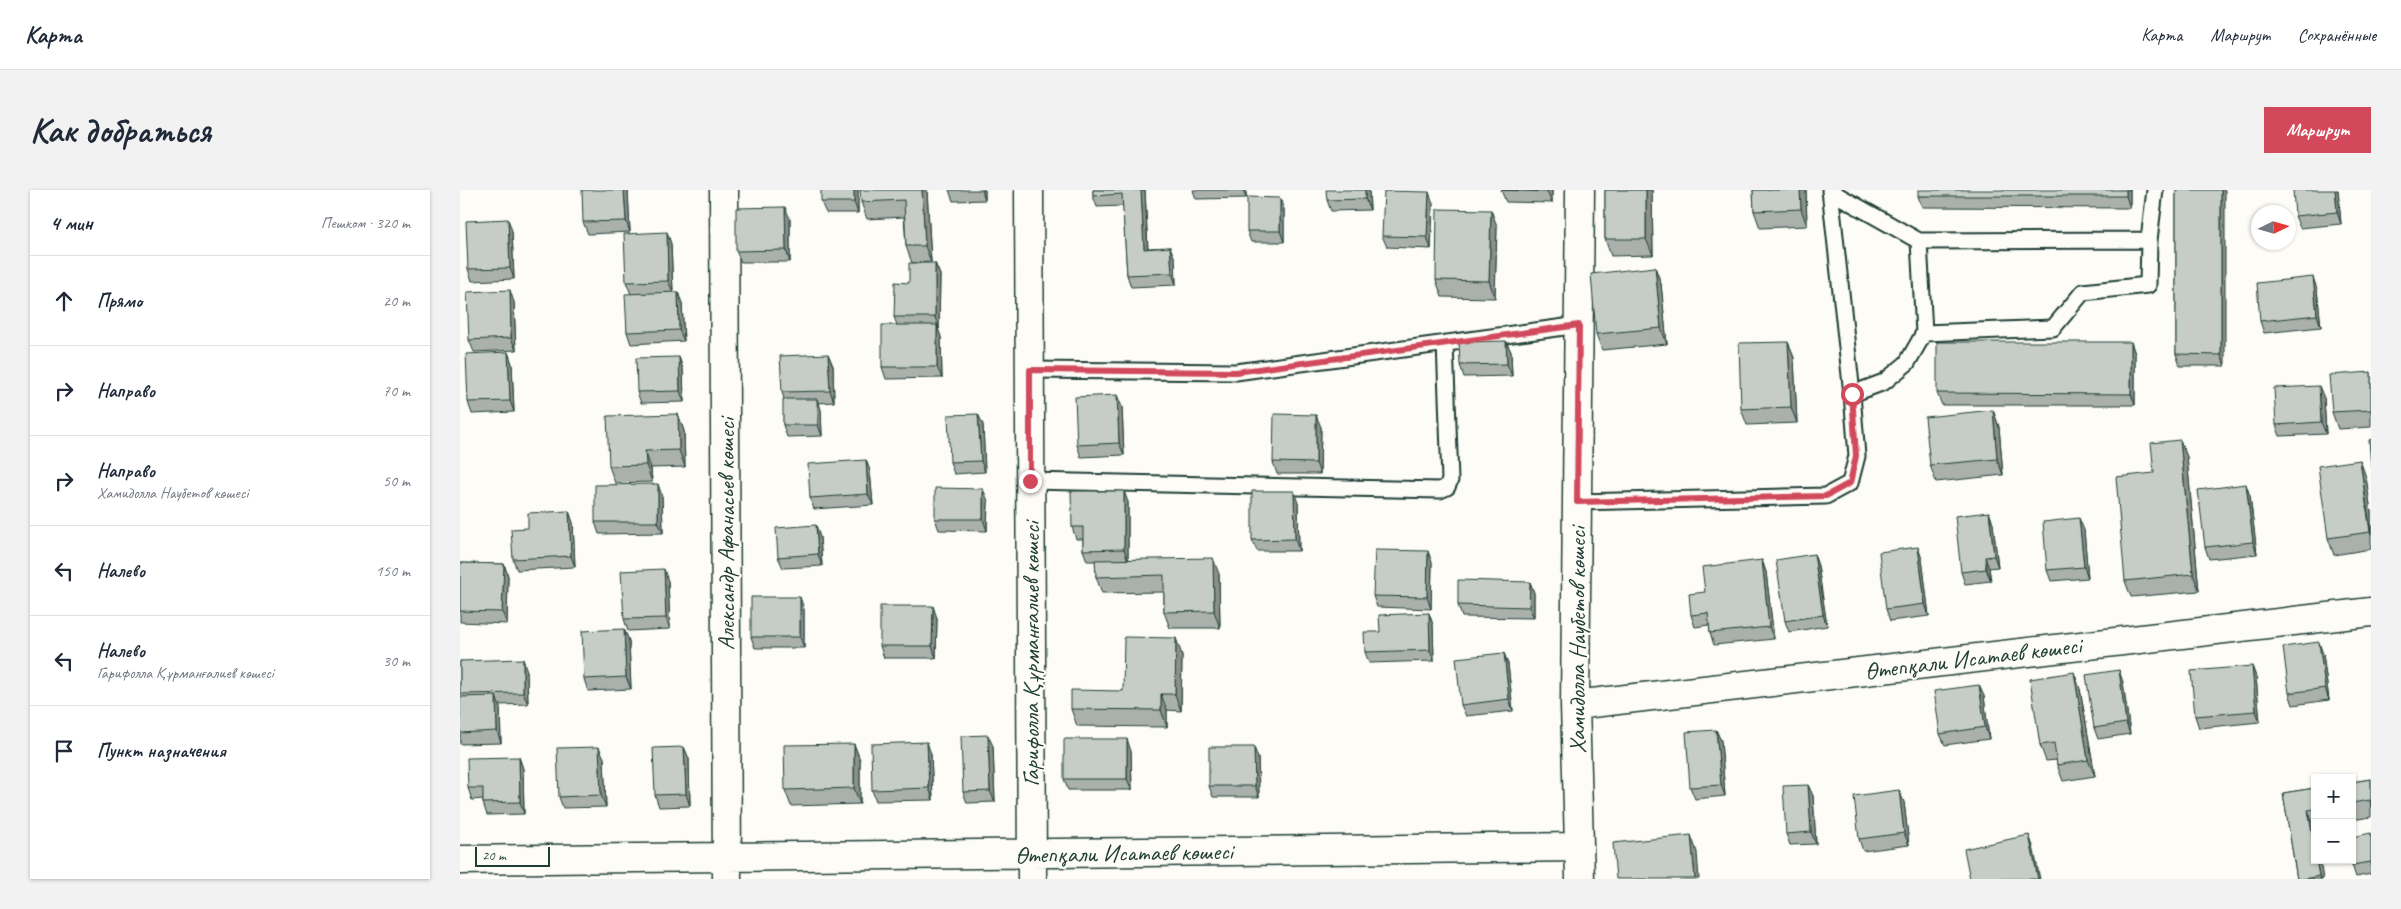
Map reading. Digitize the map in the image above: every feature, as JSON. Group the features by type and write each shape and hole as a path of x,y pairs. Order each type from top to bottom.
{"street":[{"name":"Александр Афанасьев көшесі","path":"724,190 727,868"},
{"name":"Гарифолла Құрманғалиев көшесі","path":"1029,190 1032,866"},
{"name":"Хамидолла Наубетов көшесі","path":"1580,190 1575,705 1580,879"},
{"name":"Өтепқали Исатаев көшесі","path":"1575,705 2371,612"},
{"name":"Өтепқали Исатаев көшесі","path":"460,860 727,868 1032,866 1579,847"}],"lane":[{"path":"1830,190 1918,241 2149,240"},
{"path":"1577,502 1826,496 1850,483 1856,456 1852,394 1830,190"},
{"path":"1924,333 2053,328 2083,292 2148,285 2149,240 2155,190"},
{"path":"1852,394 1884,382 1907,363 1924,333 1918,241"},
{"path":"1030,370 1236,372 1579,325"},
{"path":"1030,481 1440,490 1447,487 1450,480 1445,343"}],"building":[{"path":"582,190 624,190 626,221 583,222"},
{"path":"821,190 854,190 854,202 821,202"},
{"path":"860,190 922,190 925,246 906,246 904,200 861,202"},
{"path":"1093,190 1141,190 1144,249 1170,247 1172,273 1127,275 1122,194 1093,196"},
{"path":"1326,190 1365,190 1365,199 1327,200"},
{"path":"1501,190 1547,190 1547,192"},
{"path":"1605,190 1646,190 1646,239 1605,239"},
{"path":"1753,190 1800,190 1801,209 1754,211"},
{"path":"1918,190 2126,190 2126,196 1918,196"},
{"path":"2176,190 2221,190 2221,355 2176,354"},
{"path":"2293,190 2335,190 2337,212 2296,216 2296,205 2294,205"},
{"path":"1384,191 1429,192 1427,237 1382,236"},
{"path":"1247,197 1280,198 1280,231 1247,231"},
{"path":"785,207 786,250 736,251 736,208"},
{"path":"1437,209 1491,210 1489,281 1436,280"},
{"path":"508,219 510,268 468,269 466,221"},
{"path":"667,232 668,281 626,282 624,234"},
{"path":"909,263 935,263 935,317 894,317 895,282 909,283"},
{"path":"1655,267 1661,328 1596,334 1591,274"},
{"path":"2313,277 2317,315 2260,321 2257,283"},
{"path":"510,290 511,338 469,340 467,292"},
{"path":"678,292 679,330 627,332 625,294"},
{"path":"882,325 937,325 937,367 882,367"},
{"path":"1506,341 1507,364 1460,365 1459,342"},
{"path":"1788,342 1791,407 1741,409 1739,343"},
{"path":"1937,342 2131,342 2131,394 1937,393"},
{"path":"508,352 510,401 468,402 466,354"},
{"path":"828,354 830,391 782,392 780,356"},
{"path":"679,357 680,391 637,392 636,358"},
{"path":"2371,372 2371,410 2332,412 2329,375"},
{"path":"2319,386 2321,422 2276,425 2274,388"},
{"path":"1117,395 1119,443 1077,445 1075,397"},
{"path":"783,399 817,399 818,425 783,425"},
{"path":"1993,410 1997,459 1930,465 1925,417"},
{"path":"678,414 679,450 645,451 646,465 609,466 607,416"},
{"path":"978,414 981,461 950,462 948,415"},
{"path":"1274,414 1316,415 1316,463 1273,462"},
{"path":"2371,439 2371,467 2369,440"},
{"path":"2180,440 2193,574 2125,581 2116,477 2154,473 2151,443"},
{"path":"866,460 868,494 810,498 808,464"},
{"path":"2360,460 2370,532 2328,538 2318,466"},
{"path":"658,484 658,522 595,522 595,485"},
{"path":"2246,484 2253,542 2205,547 2198,490"},
{"path":"935,488 983,489 983,519 935,519"},
{"path":"1071,491 1124,491 1124,549 1083,550 1083,527 1072,527"},
{"path":"1252,491 1294,491 1295,539 1252,540"},
{"path":"569,511 571,556 513,559 511,529 528,528 528,513"},
{"path":"1989,512 1994,556 1985,557 1986,569 1961,572 1955,516"},
{"path":"2079,518 2084,567 2047,570 2043,522"},
{"path":"816,525 818,554 778,557 776,528"},
{"path":"1918,547 1925,604 1886,609 1879,552"},
{"path":"1375,550 1428,551 1427,597 1373,596"},
{"path":"1814,554 1823,615 1785,621 1776,560"},
{"path":"1213,558 1214,611 1164,612 1164,575 1096,577 1095,560"},
{"path":"1762,560 1769,627 1710,633 1708,613 1691,615 1689,594 1705,592 1702,567"},
{"path":"460,563 504,564 502,612 460,611"},
{"path":"664,569 666,618 624,619 621,571"},
{"path":"1458,580 1530,582 1529,607 1458,605"},
{"path":"751,597 800,597 800,637 751,637"},
{"path":"880,606 933,606 932,646 880,646"},
{"path":"1429,613 1430,650 1365,652 1364,632 1380,632 1379,615"},
{"path":"624,629 626,677 584,679 582,631"},
{"path":"1124,637 1176,638 1175,694 1161,694 1161,710 1071,709 1071,690 1123,691"},
{"path":"2319,642 2325,688 2289,693 2283,647"},
{"path":"1504,653 1509,699 1461,705 1456,658"},
{"path":"523,659 523,693 460,694 460,661"},
{"path":"2252,666 2256,711 2195,716 2191,671"},
{"path":"2119,670 2126,723 2094,728 2086,675"},
{"path":"2074,672 2088,760 2057,765 2054,743 2040,745 2030,679"},
{"path":"1979,685 1985,727 1940,734 1934,691"},
{"path":"496,696 497,731 460,733 460,697"},
{"path":"1716,730 1721,785 1690,787 1686,732"},
{"path":"988,735 990,791 963,792 961,736"},
{"path":"1064,739 1127,739 1127,779 1064,779"},
{"path":"927,742 929,788 872,790 871,744"},
{"path":"854,744 854,788 785,790 784,745"},
{"path":"599,747 601,795 559,797 557,748"},
{"path":"684,747 686,794 655,795 653,748"},
{"path":"1209,747 1254,747 1255,786 1209,786"},
{"path":"519,757 520,802 483,803 483,788 468,788 467,758"},
{"path":"2371,779 2371,808 2370,800 2356,802 2356,781"},
{"path":"1808,785 1811,832 1786,834 1783,786"},
{"path":"2311,789 2311,810 2308,810 2311,827 2311,864 2317,864 2319,876 2297,879 2283,793"},
{"path":"1899,790 1904,833 1859,839 1854,796"},
{"path":"2371,833 2371,862 2352,865 2356,864 2356,836"},
{"path":"1691,835 1695,879 1616,879 1613,843"},
{"path":"2029,835 2038,879 1970,879 1964,849"}],"route":[{"path":"1030,481 1030,370 1236,372 1579,325 1577,502 1826,496 1850,483 1856,456 1852,394"}]}
